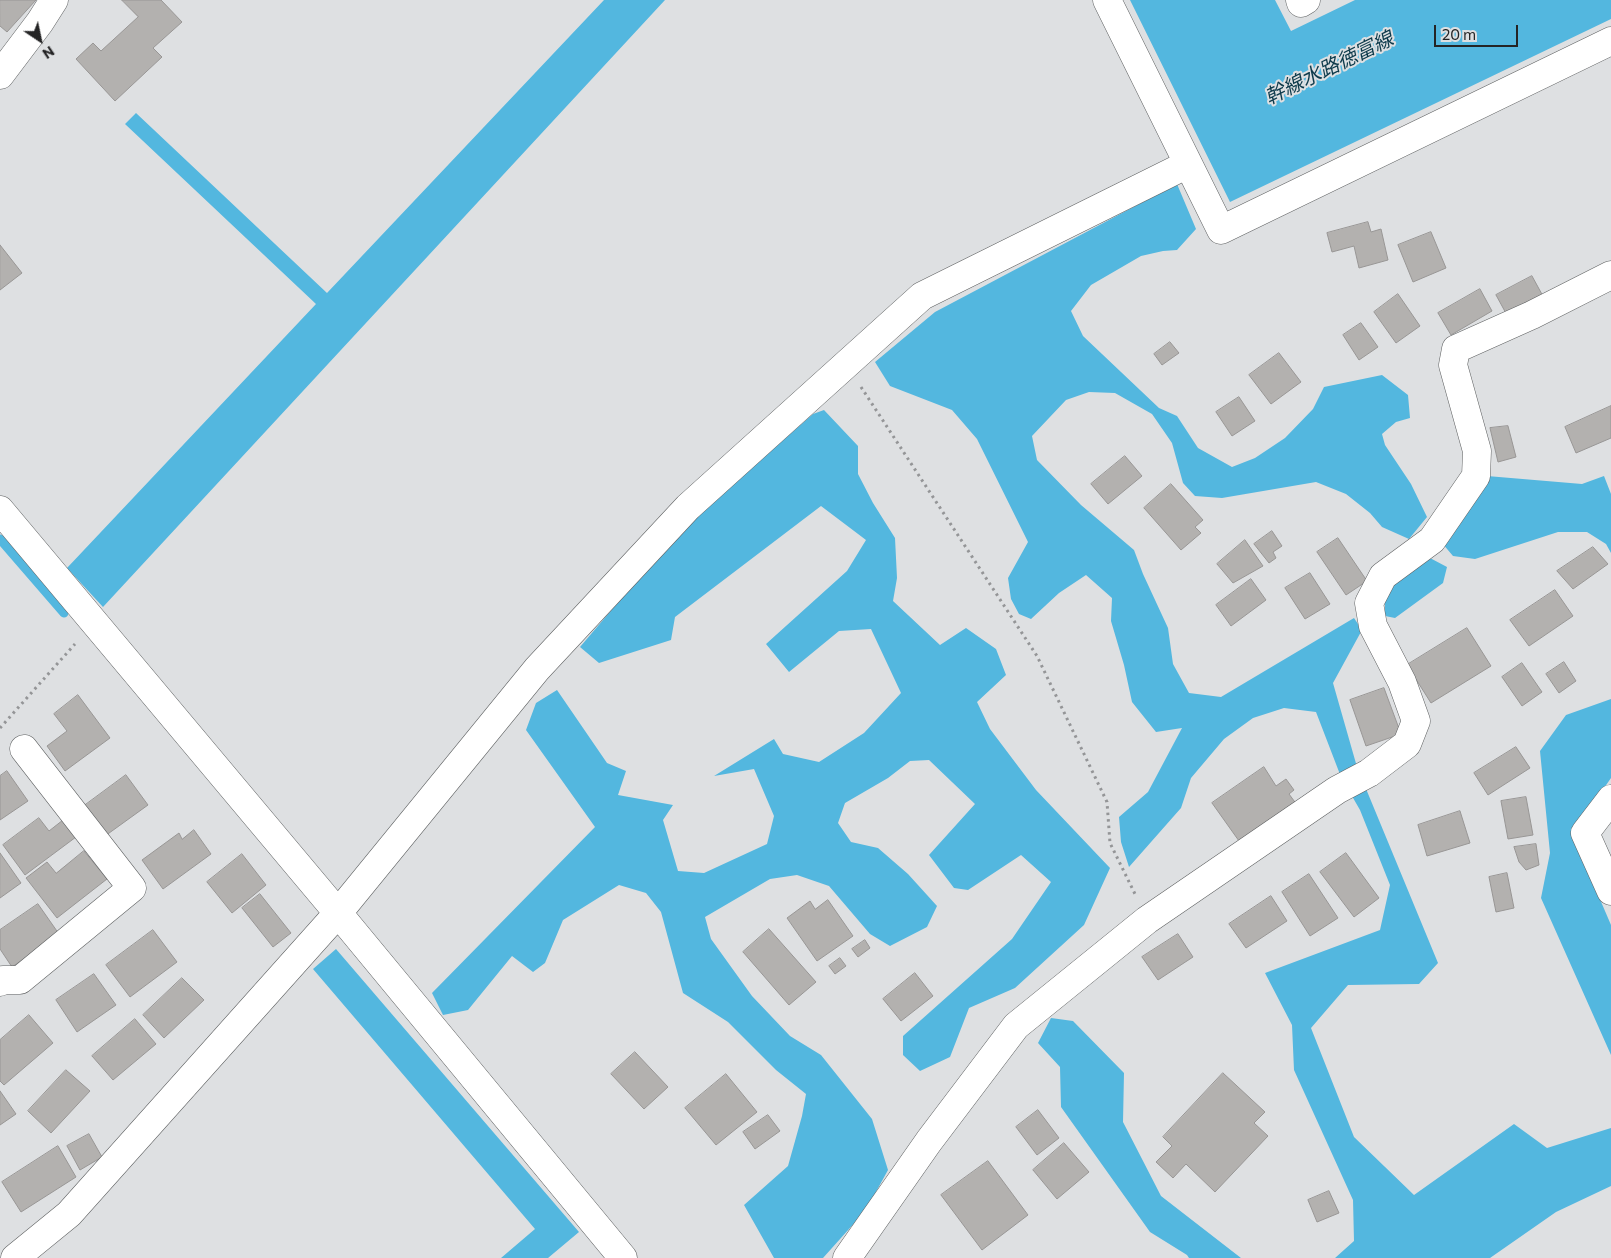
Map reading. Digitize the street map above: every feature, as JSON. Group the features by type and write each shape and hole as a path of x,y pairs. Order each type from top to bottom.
{"street":[{"path":"0,74 54,0"},
{"path":"1107,0 1221,230 1611,41"},
{"path":"1300,0 1301,2 1306,0"},
{"path":"15,1258 69,1214 338,913 537,669 688,507 922,296 1188,164"},
{"path":"848,1258 929,1141 1016,1026 1148,920 1338,790 1369,772 1407,744 1416,721 1402,682 1373,626 1368,603 1383,576 1432,540 1476,476 1476,450 1453,365 1456,349 1532,315 1611,275"},
{"path":"0,510 624,1258"},
{"path":"0,982 3,980 20,980 132,888 24,749"},
{"path":"1611,799 1585,833 1611,891"}],"path":[{"path":"846,364 1038,656 1107,802 1110,843 1148,920"},
{"path":"0,728 94,623"}],"water":[{"path":"604,0 665,0 103,607 67,568 316,304 125,124 136,113 327,293"},
{"name":"幹線水路徳富線","path":"1130,0 1275,0 1291,31 1355,0 1611,0 1611,19 1230,202"},
{"path":"1177,184 1196,229 1177,250 1141,256 1091,285 1071,311 1083,336 1159,408 1177,416 1198,448 1232,467 1255,458 1285,438 1313,409 1324,387 1382,375 1408,395 1410,418 1396,422 1382,434 1385,445 1411,484 1427,517 1409,539 1382,527 1370,513 1346,494 1316,482 1222,498 1195,496 1183,483 1172,443 1152,414 1115,393 1089,392 1066,400 1032,436 1037,460 1081,505 1134,550 1168,628 1173,664 1189,693 1221,697 1354,618 1362,630 1333,683 1357,767 1438,963 1419,984 1348,985 1311,1028 1354,1137 1414,1195 1514,1124 1547,1148 1611,1128 1611,1186 1556,1212 1490,1258 1335,1258 1354,1241 1353,1200 1294,1070 1292,1025 1265,973 1380,930 1390,885 1360,810 1341,777 1316,712 1284,708 1253,718 1224,739 1191,778 1181,808 1129,867 1121,842 1119,817 1148,792 1182,728 1156,732 1132,702 1124,665 1111,621 1112,598 1086,575 1059,593 1031,619 1019,614 1011,599 1008,578 1028,542 977,439 952,410 890,386 875,362 935,312"},
{"path":"824,410 858,446 858,474 873,503 895,538 897,578 893,601 940,645 966,628 996,649 1006,675 977,702 990,729 1036,790 1110,868 1084,925 1015,988 969,1008 950,1057 920,1071 903,1055 903,1036 1012,939 1051,882 1021,855 968,890 954,888 929,855 975,804 929,760 910,761 888,778 845,803 838,823 851,842 878,848 908,874 937,906 927,927 890,946 870,934 829,886 797,875 770,879 705,917 711,939 752,996 790,1036 821,1055 872,1119 888,1170 866,1210 823,1258 774,1258 744,1205 788,1166 806,1094 776,1070 728,1022 683,993 661,912 646,893 619,885 563,920 545,963 533,972 512,956 468,1010 443,1015 432,993 595,827 526,730 536,703 557,690 607,763 626,771 618,795 673,805 663,820 678,871 704,873 767,844 774,816 754,769 714,776 774,739 783,754 819,762 864,733 901,693 871,629 839,631 789,672 766,644 847,571 866,540 821,506 675,617 671,640 599,663 580,647 678,532 813,414"},
{"path":"1487,476 1582,484 1604,476 1611,494 1611,553 1606,544 1587,532 1558,532 1475,559 1453,556 1442,543"},
{"path":"1430,558 1447,567 1443,583 1395,618 1385,616 1385,590"},
{"path":"1611,699 1611,778 1572,834 1611,925 1611,1055 1541,898 1550,853 1540,751 1566,715"},
{"path":"336,949 579,1232 548,1258 501,1258 535,1229 313,969"},
{"path":"1051,1018 1073,1021 1124,1073 1123,1122 1161,1196 1241,1258 1189,1258 1150,1232 1061,1107 1060,1067 1038,1043"}],"building":[{"path":"0,0 36,0 7,32 0,26"},
{"path":"122,0 161,0 182,22 153,48 162,57 115,101 76,59 93,43 101,51 138,17"},
{"path":"1368,222 1371,232 1381,229 1388,260 1359,268 1354,246 1332,252 1327,233"},
{"path":"1431,232 1446,268 1413,282 1398,245"},
{"path":"0,245 22,273 0,290"},
{"path":"1532,276 1544,298 1508,317 1496,295"},
{"path":"1480,289 1492,311 1451,335 1438,313"},
{"path":"1398,294 1420,326 1396,343 1374,312"},
{"path":"1361,323 1378,347 1359,360 1343,335"},
{"path":"1170,342 1179,353 1162,365 1154,354"},
{"path":"1279,353 1301,382 1271,404 1249,375"},
{"path":"1239,397 1255,421 1232,436 1216,412"},
{"path":"1611,406 1611,438 1576,453 1565,427"},
{"path":"1508,426 1516,457 1498,462 1490,428"},
{"path":"1125,456 1142,476 1108,504 1091,484"},
{"path":"1171,484 1203,520 1195,527 1201,533 1181,550 1144,508"},
{"path":"1272,531 1282,546 1273,552 1276,558 1269,563 1254,544"},
{"path":"1338,538 1367,581 1346,595 1317,552"},
{"path":"1245,540 1263,566 1233,583 1217,564"},
{"path":"1593,547 1608,564 1573,589 1557,571"},
{"path":"1310,573 1330,604 1305,619 1285,588"},
{"path":"1251,579 1266,600 1231,626 1216,605"},
{"path":"1555,590 1573,616 1529,646 1510,620"},
{"path":"1467,628 1491,666 1431,703 1407,665"},
{"path":"1564,662 1576,681 1559,693 1546,674"},
{"path":"1522,663 1542,692 1522,706 1502,677"},
{"path":"1384,688 1401,734 1366,746 1350,700"},
{"path":"78,695 110,738 65,771 47,746 67,731 54,714"},
{"path":"1516,747 1530,768 1488,795 1474,773"},
{"path":"1264,767 1276,786 1286,779 1294,790 1289,794 1300,809 1244,848 1212,803"},
{"path":"7,771 28,801 0,820 0,776"},
{"path":"126,775 148,805 105,836 84,806"},
{"path":"1526,797 1533,835 1508,839 1501,801"},
{"path":"1460,811 1470,843 1427,856 1418,825"},
{"path":"39,818 49,831 63,820 76,837 25,875 3,845"},
{"path":"194,830 211,854 163,889 142,860 179,833 182,839"},
{"path":"1536,844 1539,865 1526,870 1519,862 1514,847"},
{"path":"84,851 107,879 57,918 26,878 47,862 56,873"},
{"path":"0,853 21,883 0,898"},
{"path":"1346,853 1379,898 1354,917 1320,872"},
{"path":"242,854 266,885 232,913 207,882"},
{"path":"1507,873 1514,908 1496,912 1489,877"},
{"path":"1309,874 1338,918 1310,936 1282,892"},
{"path":"260,894 291,933 273,947 242,908"},
{"path":"1271,896 1287,921 1246,948 1229,924"},
{"path":"828,900 853,936 817,961 787,918 810,901 815,909"},
{"path":"38,904 59,934 12,967 0,949 0,930"},
{"path":"769,929 816,982 789,1005 743,952"},
{"path":"153,930 177,962 130,997 106,965"},
{"path":"1178,934 1193,957 1158,980 1142,957"},
{"path":"865,940 870,948 858,957 852,949"},
{"path":"840,958 846,966 835,974 829,966"},
{"path":"915,973 933,996 901,1021 883,999"},
{"path":"94,974 116,1005 77,1032 56,1000"},
{"path":"182,978 204,1000 164,1038 143,1015"},
{"path":"29,1015 53,1043 4,1085 0,1081 0,1040"},
{"path":"135,1019 156,1044 113,1080 92,1056"},
{"path":"635,1052 668,1087 644,1109 611,1074"},
{"path":"66,1070 90,1091 51,1133 28,1111"},
{"path":"1223,1073 1265,1112 1254,1123 1268,1136 1215,1192 1186,1164 1173,1178 1156,1162 1172,1146 1163,1137"},
{"path":"726,1074 757,1112 716,1145 685,1108"},
{"path":"0,1091 16,1114 0,1125"},
{"path":"1038,1110 1059,1138 1037,1155 1016,1127"},
{"path":"768,1115 780,1131 755,1149 743,1132"},
{"path":"89,1134 102,1157 80,1170 67,1146"},
{"path":"1064,1143 1089,1172 1057,1199 1033,1170"},
{"path":"58,1146 76,1177 21,1212 2,1182"},
{"path":"988,1161 1028,1215 982,1250 941,1195"},
{"path":"1329,1191 1339,1213 1317,1222 1308,1200"}],"waterway":[{"path":"0,539 64,613"}]}
